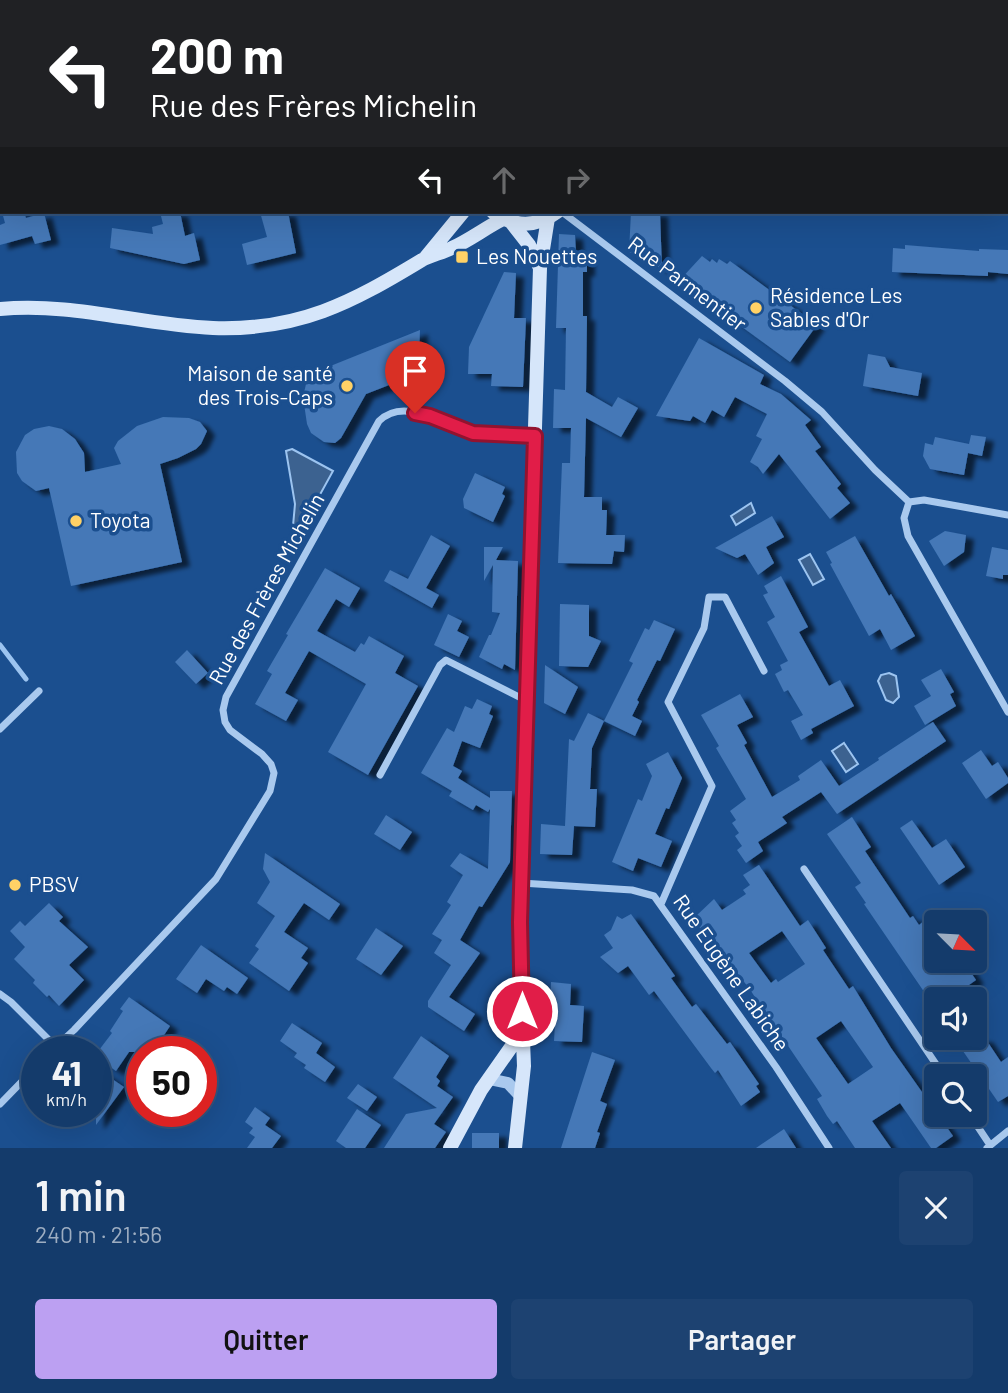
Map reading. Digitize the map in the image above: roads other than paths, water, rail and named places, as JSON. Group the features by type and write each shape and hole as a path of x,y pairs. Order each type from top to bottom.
{"main road":[{"path":"425,258 461,214"},
{"path":"0,309 56,308 198,327 234,328 277,324 308,318 350,301 425,258 451,249 502,218 523,225 553,215"},
{"path":"515,1148 524,1066 519,938 540,268 553,215"},
{"path":"502,218 528,245 540,268"},
{"path":"450,1148 474,1100 522,1033"}],"street":[{"name":"Rue Parmentier","path":"565,214 785,381 822,412 875,470 909,502"},
{"name":"Rue des Frères Michelin","path":"67,1036 216,879 270,791 274,773 271,764 230,730 223,710 226,697 379,421 384,416 400,411 430,416 473,433 535,436"},
{"path":"1008,515 924,499 909,502 904,518 908,536 1008,712"},
{"path":"661,904 712,786 668,702 704,628 709,597 725,597 764,671"},
{"path":"380,775 442,662 450,661 526,700"},
{"path":"0,729 39,691"},
{"path":"804,869 936,1064"},
{"name":"Rue Eugène Labiche","path":"521,883 644,892 654,896 776,1067 829,1148"},
{"path":"0,994 11,1002 41,1036"},
{"path":"489,1079 508,1083 521,1097"},
{"path":"0,1104 21,1082"},
{"path":"977,1127 989,1147 1008,1131"}],"water":[{"path":"292,449 333,471 301,529 293,526 295,504 286,451"},
{"path":"751,503 755,513 736,525 731,516"},
{"path":"810,554 824,579 813,585 799,560"},
{"path":"889,673 896,676 899,697 893,703 886,700 878,681 881,675"},
{"path":"844,743 858,764 846,772 832,751"}],"waterway":[{"path":"0,645 26,679"}],"place":[{"name":"Les Nouettes","path":"462,257"},
{"name":"Résidence Les Sables d'Or","path":"756,308"},
{"name":"Maison de santé des Trois-Caps","path":"347,386"},
{"name":"Toyota","path":"76,521"},
{"name":"PBSV","path":"15,885"}]}
